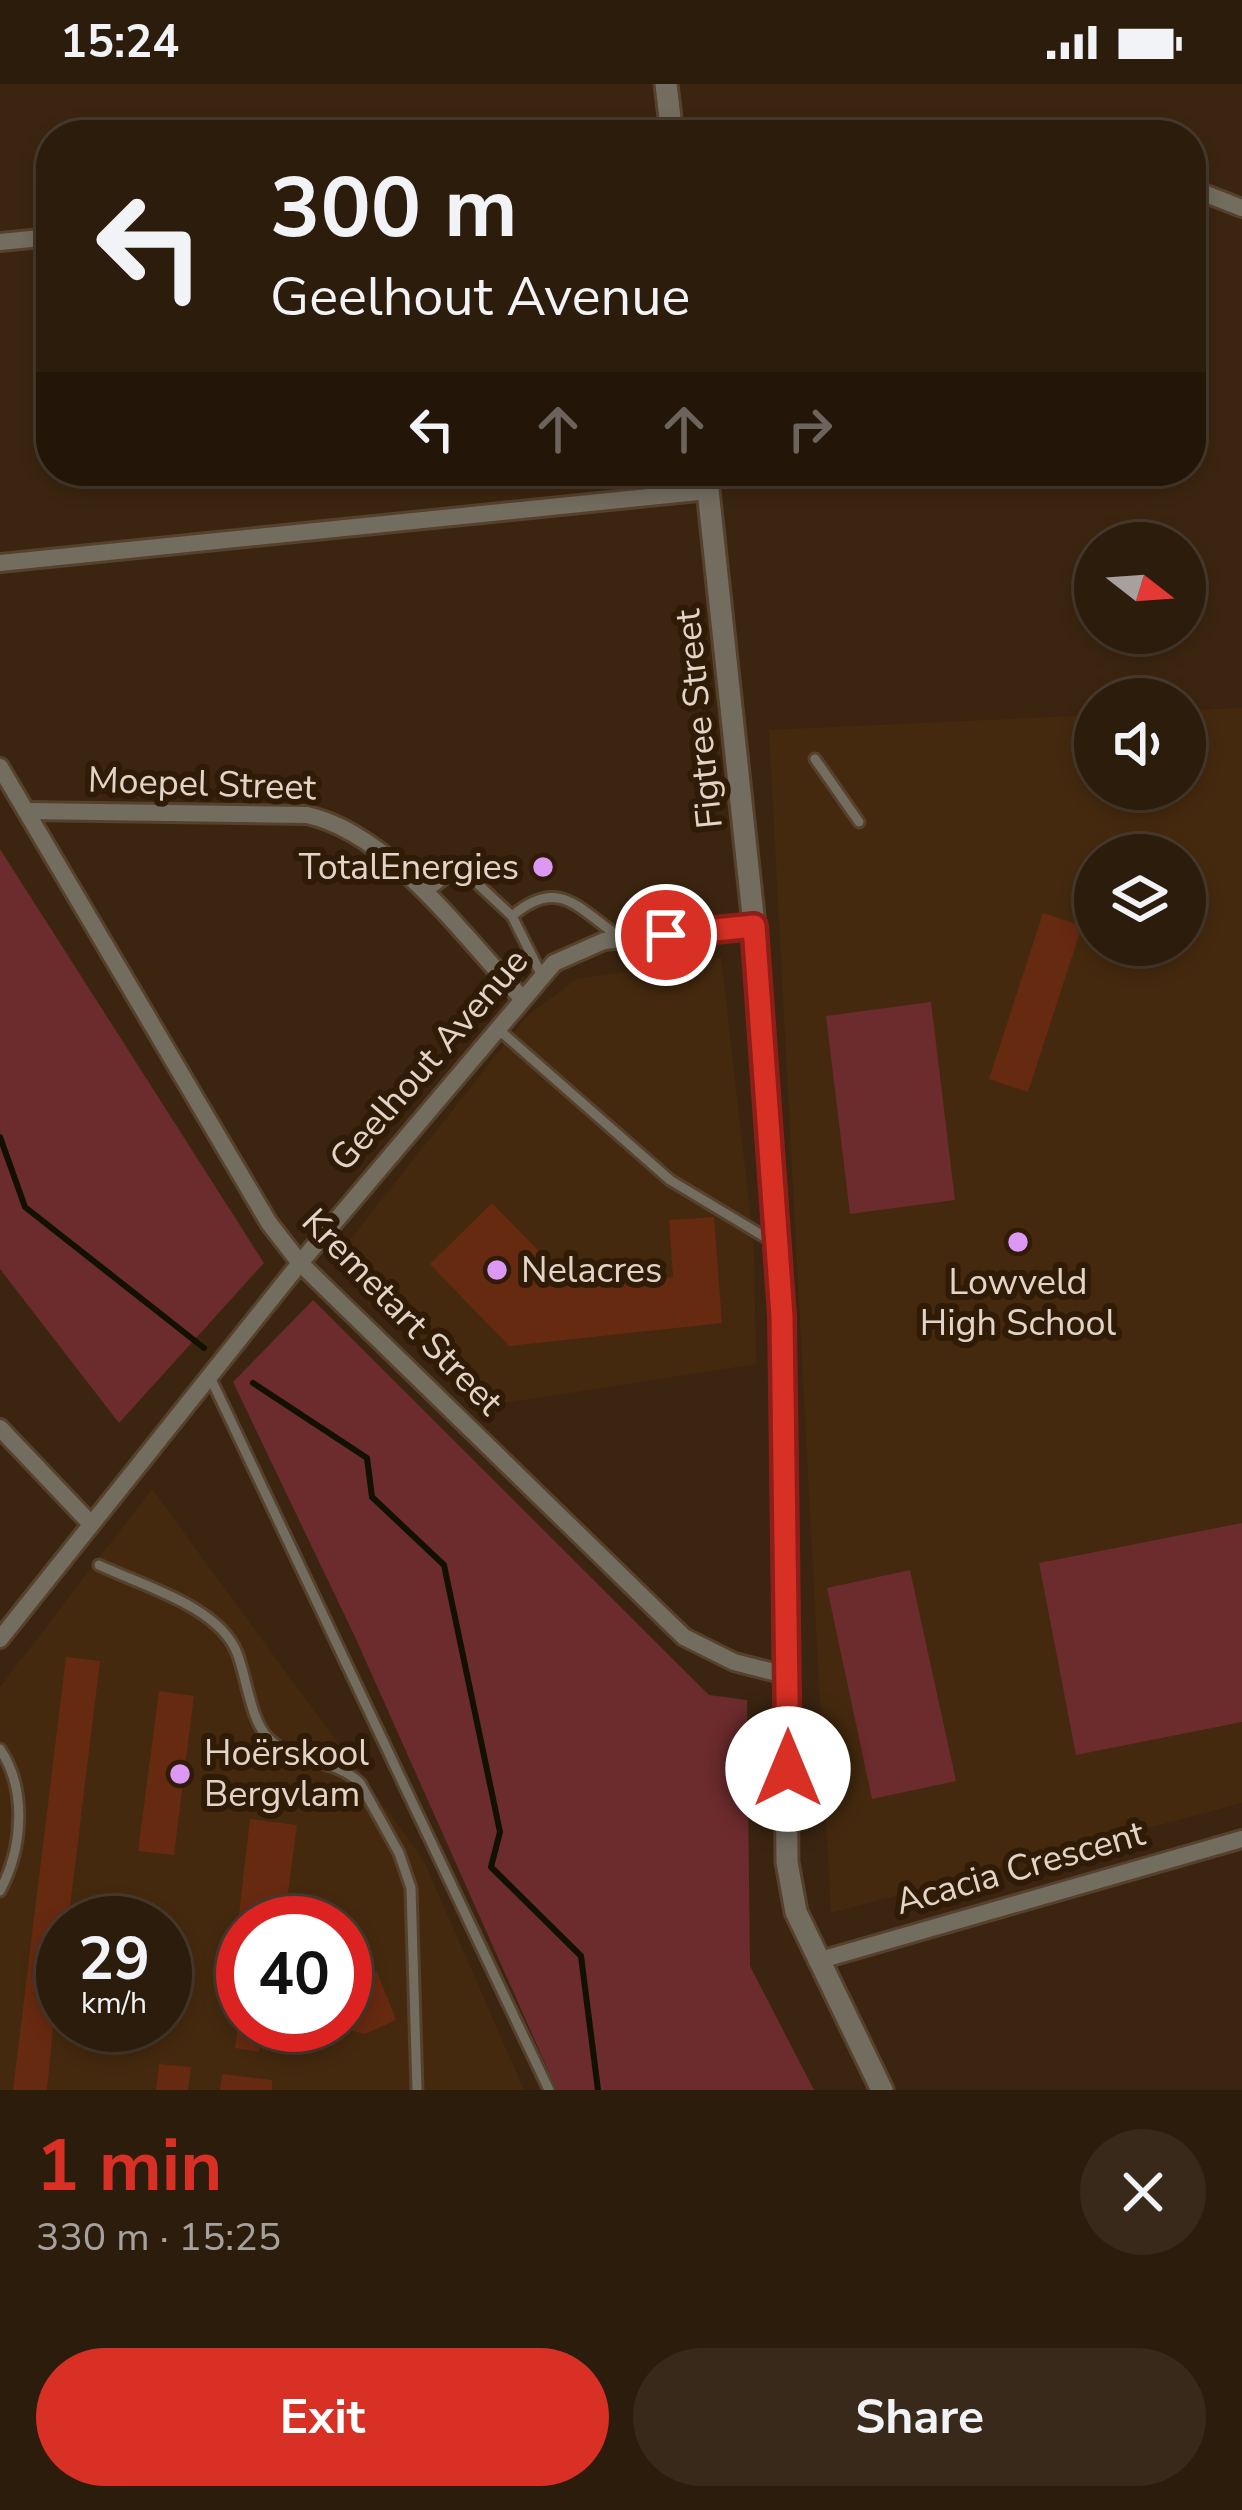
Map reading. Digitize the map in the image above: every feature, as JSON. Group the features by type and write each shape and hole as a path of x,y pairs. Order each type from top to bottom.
{"street":[{"path":"666,84 670,120"},
{"path":"1206,194 1242,208"},
{"path":"0,242 36,238"},
{"path":"0,563 664,486"},
{"name":"Figtree Street","path":"708,486 754,926 777,1245 789,1676 788,1862 796,1912 882,2090"},
{"name":"Kremetart Street","path":"0,767 269,1223 300,1263 684,1637 734,1663 789,1676"},
{"name":"Moepel Street","path":"26,811 307,815 340,823 371,842 521,997"},
{"name":"Geelhout Avenue","path":"0,1639 300,1263 542,976 580,948 754,926"},
{"path":"0,1428 91,1524"},
{"name":"Acacia Crescent","path":"817,1961 1242,1839"}],"lane":[{"path":"815,759 859,822"},
{"path":"423,896 451,874 466,872 512,916 542,976"},
{"path":"512,916 539,896 556,895 622,940"},
{"path":"496,1028 670,1180 777,1245"},
{"path":"209,1375 549,2090"},
{"path":"98,1565 183,1604 220,1630 235,1647 264,1734 283,1751 331,1766 360,1783 399,1852 411,1888 418,2090"},
{"path":"0,1749 20,1792 8,1874 0,1891"}],"shaded area":[{"name":"Lowveld High School","path":"1242,708 1242,1803 831,1913 769,730 1074,716 1074,810 1206,810 1206,709"},
{"path":"0,849 264,1263 119,1423 0,1269"},
{"name":"Nelacres","path":"721,957 754,1247 756,1364 485,1406 337,1256 527,1016 577,979"},
{"path":"931,1002 955,1200 850,1214 826,1016"},
{"path":"313,1300 709,1695 747,1700 750,1966 814,2090 557,2090 356,1639 233,1382"},
{"name":"Hoërskool Bergvlam","path":"152,1489 424,1861 524,2090 0,2090 0,1687"},
{"path":"1242,1523 1242,1722 1076,1755 1039,1563"},
{"path":"910,1570 956,1781 872,1799 827,1588"}],"building":[{"path":"1043,913 1074,923 1074,951 1028,1092 989,1079"},
{"name":"Nelacres","path":"492,1203 572,1285 673,1277 669,1220 714,1217 722,1323 509,1346 430,1264"},
{"path":"66,1657 100,1661 71,1896 37,1896"},
{"path":"159,1691 194,1696 174,1855 138,1851"},
{"path":"250,1819 297,1825 288,1896 241,1896"},
{"path":"36,1902 36,2052 51,2052 47,2090 13,2090"},
{"path":"377,1972 396,2020 372,2031 372,1973"},
{"path":"159,2064 191,2067 188,2090 156,2090"},
{"path":"222,2074 272,2080 272,2090 220,2090"}],"waterway":[{"path":"0,1137 25,1207 204,1348"},
{"path":"253,1383 367,1458 372,1497 444,1565 500,1832 491,1867 581,1956 598,2090"}],"place":[{"name":"TotalEnergies","path":"543,867"},
{"name":"Lowveld High School","path":"1018,1242"},
{"name":"Nelacres","path":"497,1270"},
{"name":"Hoërskool Bergvlam","path":"180,1774"}],"route":[{"path":"666,935 754,926 782,1316 788,1769"}]}
